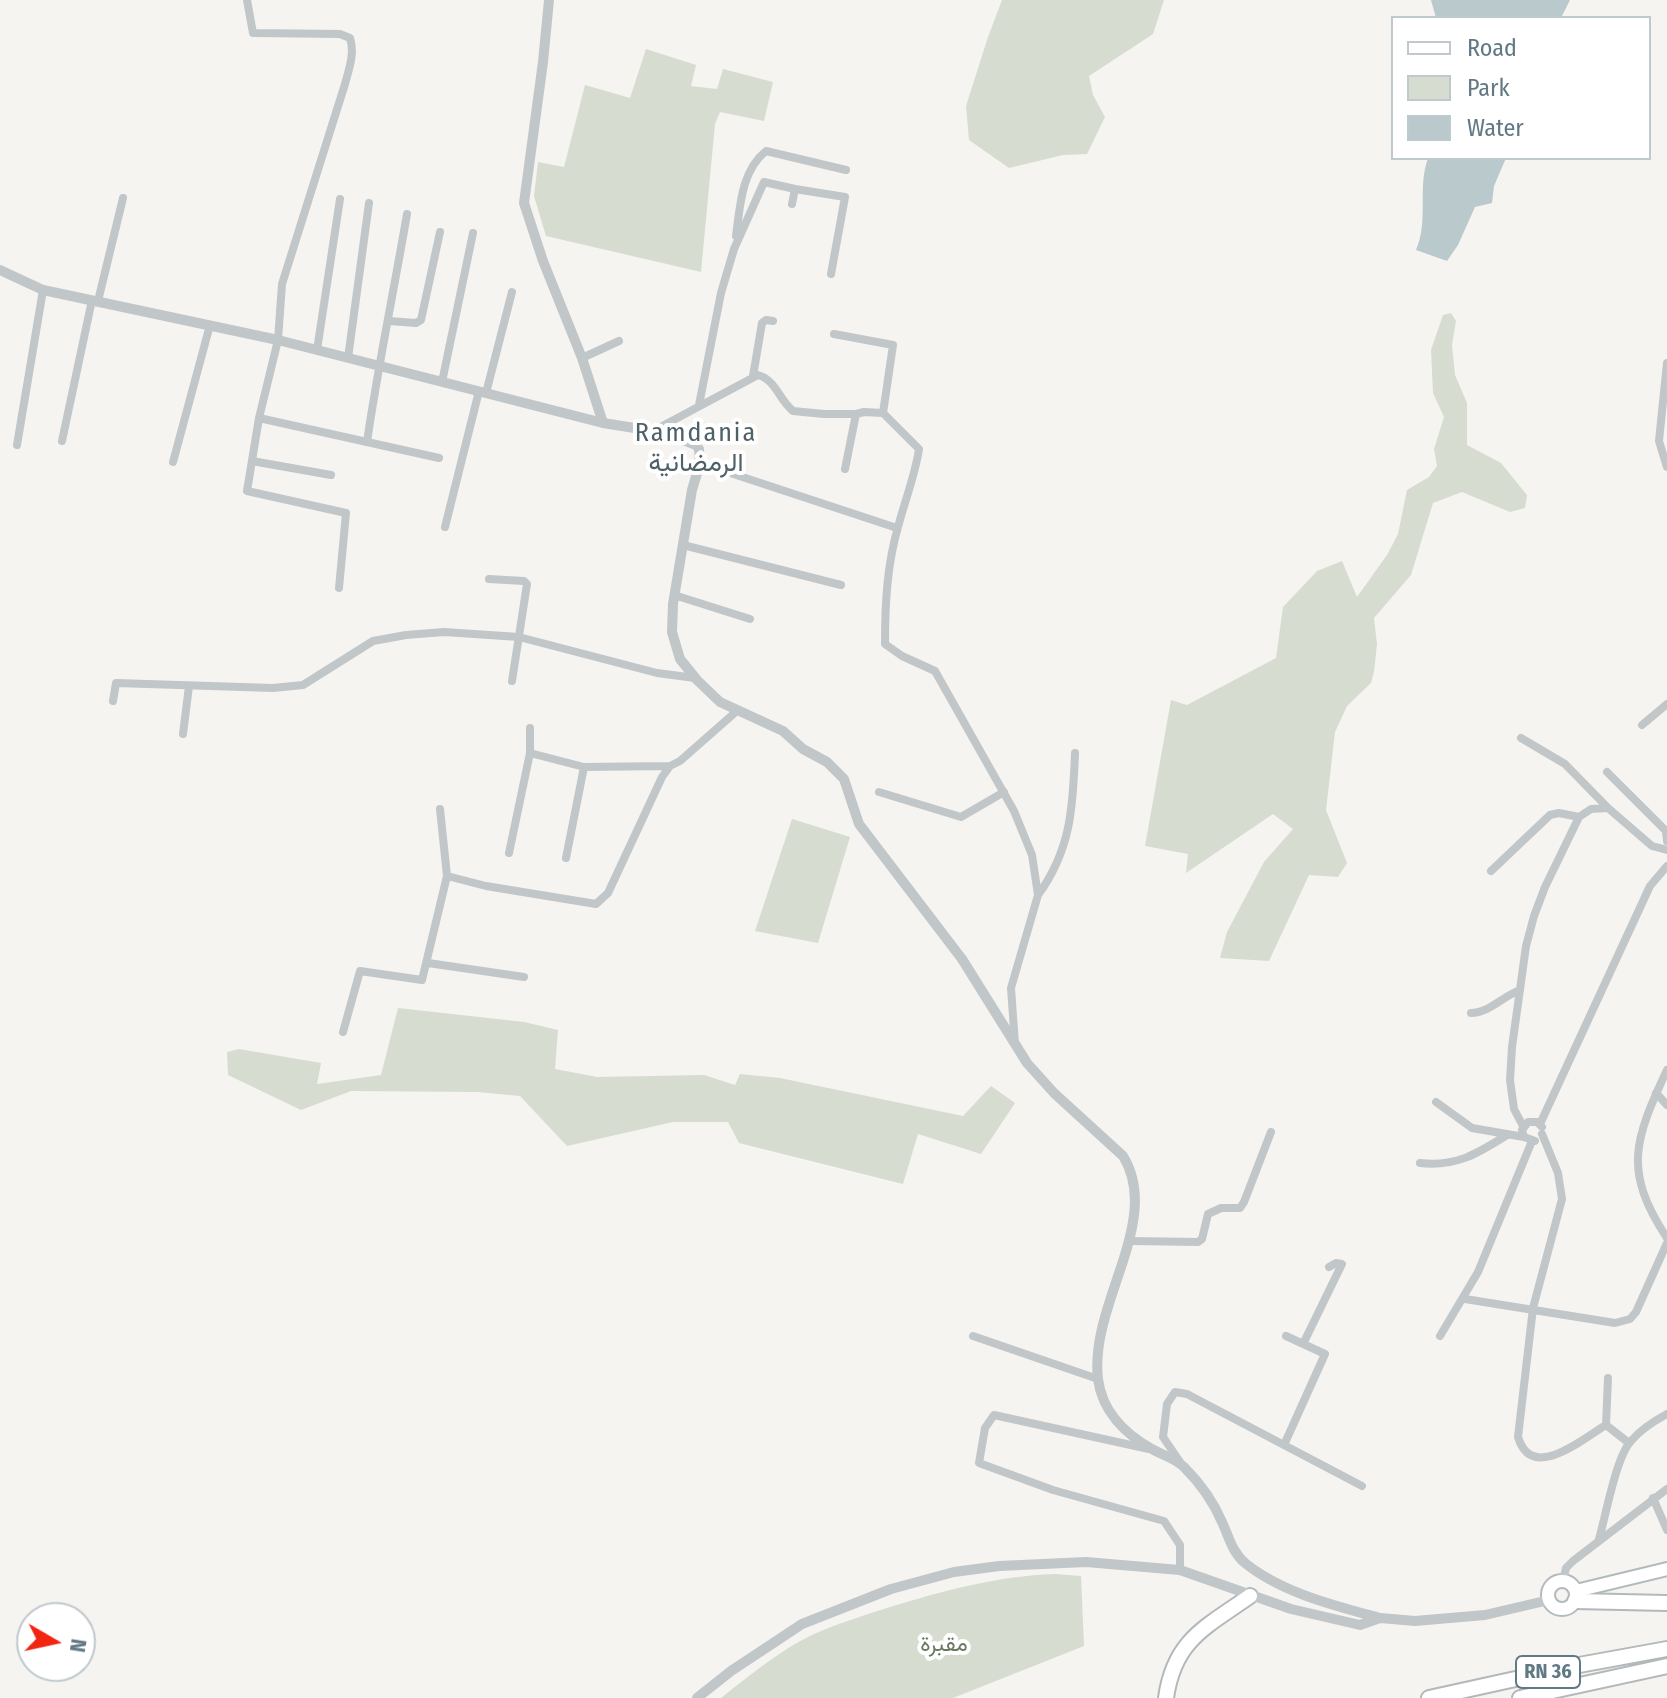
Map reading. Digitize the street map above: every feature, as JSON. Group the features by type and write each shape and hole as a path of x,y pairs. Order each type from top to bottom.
{"highway":[{"path":"1166,1698 1170,1672 1182,1651 1200,1631 1250,1596"},
{"path":"1576,1596 1667,1603"},
{"name":"RN 36","path":"1429,1698 1667,1649"},
{"path":"1520,1698 1667,1666"}],"main road":[{"path":"1576,1596 1571,1584 1563,1581 1551,1587 1549,1600 1555,1607 1564,1609 1576,1596 1667,1569"}],"street":[{"path":"247,0 253,33 340,34 350,38 352,43 345,84 282,284 278,340 259,418 247,491 346,513 339,588"},
{"path":"549,0 524,203 603,423"},
{"path":"699,405 721,293 734,249 745,184 754,161 766,151 846,170"},
{"path":"734,249 764,182 845,197 831,274"},
{"path":"792,204 795,189"},
{"path":"62,441 123,198"},
{"path":"317,350 340,199"},
{"path":"348,358 369,203"},
{"path":"367,442 407,214"},
{"path":"389,321 416,323 421,320 440,232"},
{"path":"442,382 473,233"},
{"path":"0,270 43,290 278,340 603,423 666,433 696,445 700,463 692,490 674,595 672,632 680,659 720,702 783,731 803,749 827,762 844,779 859,824 962,959 1027,1063 1130,1166 1136,1189 1130,1241 1103,1317 1098,1379 1104,1403 1120,1426 1151,1449 1181,1464"},
{"path":"17,445 43,290"},
{"path":"445,527 512,292"},
{"path":"753,376 762,323 773,321"},
{"path":"173,462 210,325"},
{"path":"834,334 893,345 883,413"},
{"path":"582,358 619,341"},
{"path":"1667,363 1659,441 1667,467"},
{"path":"653,431 753,376 766,378 793,411 883,413 919,449 915,477 897,528 885,594 885,644 902,656 935,671 1004,792 1032,855 1038,895"},
{"path":"845,469 856,414"},
{"path":"259,418 439,458"},
{"path":"252,461 331,475"},
{"path":"700,463 897,528"},
{"path":"683,545 841,585"},
{"path":"489,579 527,583 512,681"},
{"path":"674,595 750,619"},
{"path":"113,701 116,683 303,685 373,641 444,632 519,637 657,673 695,678"},
{"path":"183,734 189,686"},
{"path":"1642,725 1667,704"},
{"path":"530,753 584,767 670,766 680,761 738,710"},
{"path":"509,853 530,753 530,728"},
{"path":"1521,738 1565,764 1608,808 1652,846 1667,850"},
{"path":"1015,1044 1011,988 1038,895 1062,856 1072,801 1075,753"},
{"path":"447,876 486,886 596,904 608,893 670,766"},
{"path":"566,858 584,767"},
{"path":"1607,772 1666,831 1667,841"},
{"path":"879,792 961,817 1004,792"},
{"path":"1440,1336 1465,1299 1528,1139 1514,1109 1510,1080 1520,990 1534,916 1579,817 1591,809 1608,808"},
{"path":"343,1032 360,971 422,980 447,876 440,809"},
{"path":"1491,871 1550,815 1559,813 1579,817"},
{"path":"1606,1425 1548,1458 1536,1458 1520,1445 1518,1429 1533,1308 1562,1199 1558,1173 1540,1124 1650,886 1667,866"},
{"path":"428,963 524,977"},
{"path":"1471,1013 1484,1012 1503,997 1520,990"},
{"path":"1465,1299 1615,1323 1630,1319 1636,1312 1667,1240 1638,1178 1637,1152 1641,1130 1667,1070"},
{"path":"1656,1093 1667,1094"},
{"path":"1656,1093 1667,1105"},
{"path":"1436,1102 1472,1128 1539,1140 1542,1134"},
{"path":"1523,1126 1531,1120 1540,1124"},
{"path":"1130,1241 1198,1242 1202,1239 1208,1214 1221,1208 1240,1208 1244,1202 1271,1132"},
{"path":"1420,1163 1439,1166 1452,1163 1472,1156 1508,1135"},
{"path":"1303,1344 1342,1264 1329,1267"},
{"path":"973,1336 1098,1379"},
{"path":"1284,1445 1325,1354 1286,1336"},
{"path":"1606,1425 1608,1378"},
{"path":"1362,1486 1187,1394 1175,1392 1167,1404 1163,1437 1210,1499 1230,1544 1243,1562 1267,1578 1380,1618 1415,1621 1485,1615 1549,1600"},
{"path":"1599,1539 1629,1443 1648,1425 1667,1414"},
{"path":"1151,1449 994,1415 985,1428 979,1463 1019,1479 1164,1521 1180,1545 1180,1570"},
{"path":"1606,1425 1629,1443"},
{"path":"1563,1581 1569,1564 1667,1489"},
{"path":"1653,1498 1667,1530"},
{"path":"697,1698 731,1671 802,1624 891,1589 954,1572 1044,1562 1086,1562 1180,1570 1250,1596 1360,1625 1380,1618"}],"green space":[{"path":"1002,0 1164,0 1153,34 1089,76 1093,95 1105,117 1087,154 1063,155 1009,168 969,140 966,106"},
{"path":"646,49 696,65 691,86 717,89 723,69 773,82 764,121 720,112 715,124 701,272 546,236 534,196 538,162 564,167 585,85 630,98"},
{"path":"1451,313 1456,321 1452,345 1455,375 1467,403 1467,445 1501,463 1527,495 1525,508 1510,512 1462,492 1433,503 1411,575 1374,618 1377,644 1371,683 1347,706 1335,732 1326,810 1347,863 1338,877 1309,875 1269,961 1220,958 1227,932 1264,862 1293,829 1273,814 1186,873 1188,854 1145,846 1171,700 1187,705 1276,658 1283,607 1317,571 1342,561 1357,597 1398,534 1407,490 1429,477 1437,466 1434,449 1444,417 1433,393 1431,350 1443,315"},
{"path":"792,819 850,837 818,943 755,931"},
{"path":"398,1008 524,1022 558,1030 555,1069 597,1077 704,1075 735,1085 740,1074 780,1078 963,1116 991,1086 1015,1103 981,1154 918,1134 903,1184 739,1143 728,1122 673,1122 567,1146 520,1096 477,1092 351,1091 301,1110 228,1075 227,1052 239,1049 321,1063 317,1084 381,1075"},
{"name":"مقبرة","path":"1055,1574 1081,1576 1084,1646 953,1698 721,1698 788,1648 840,1624 970,1585"}],"water":[{"path":"1431,0 1570,0 1562,16 1435,16"},
{"path":"1427,160 1505,160 1494,186 1492,203 1475,207 1458,245 1447,261 1416,250 1422,227"}],"district":[{"name":"Ramdania الرمضانية","path":"696,449"}]}
